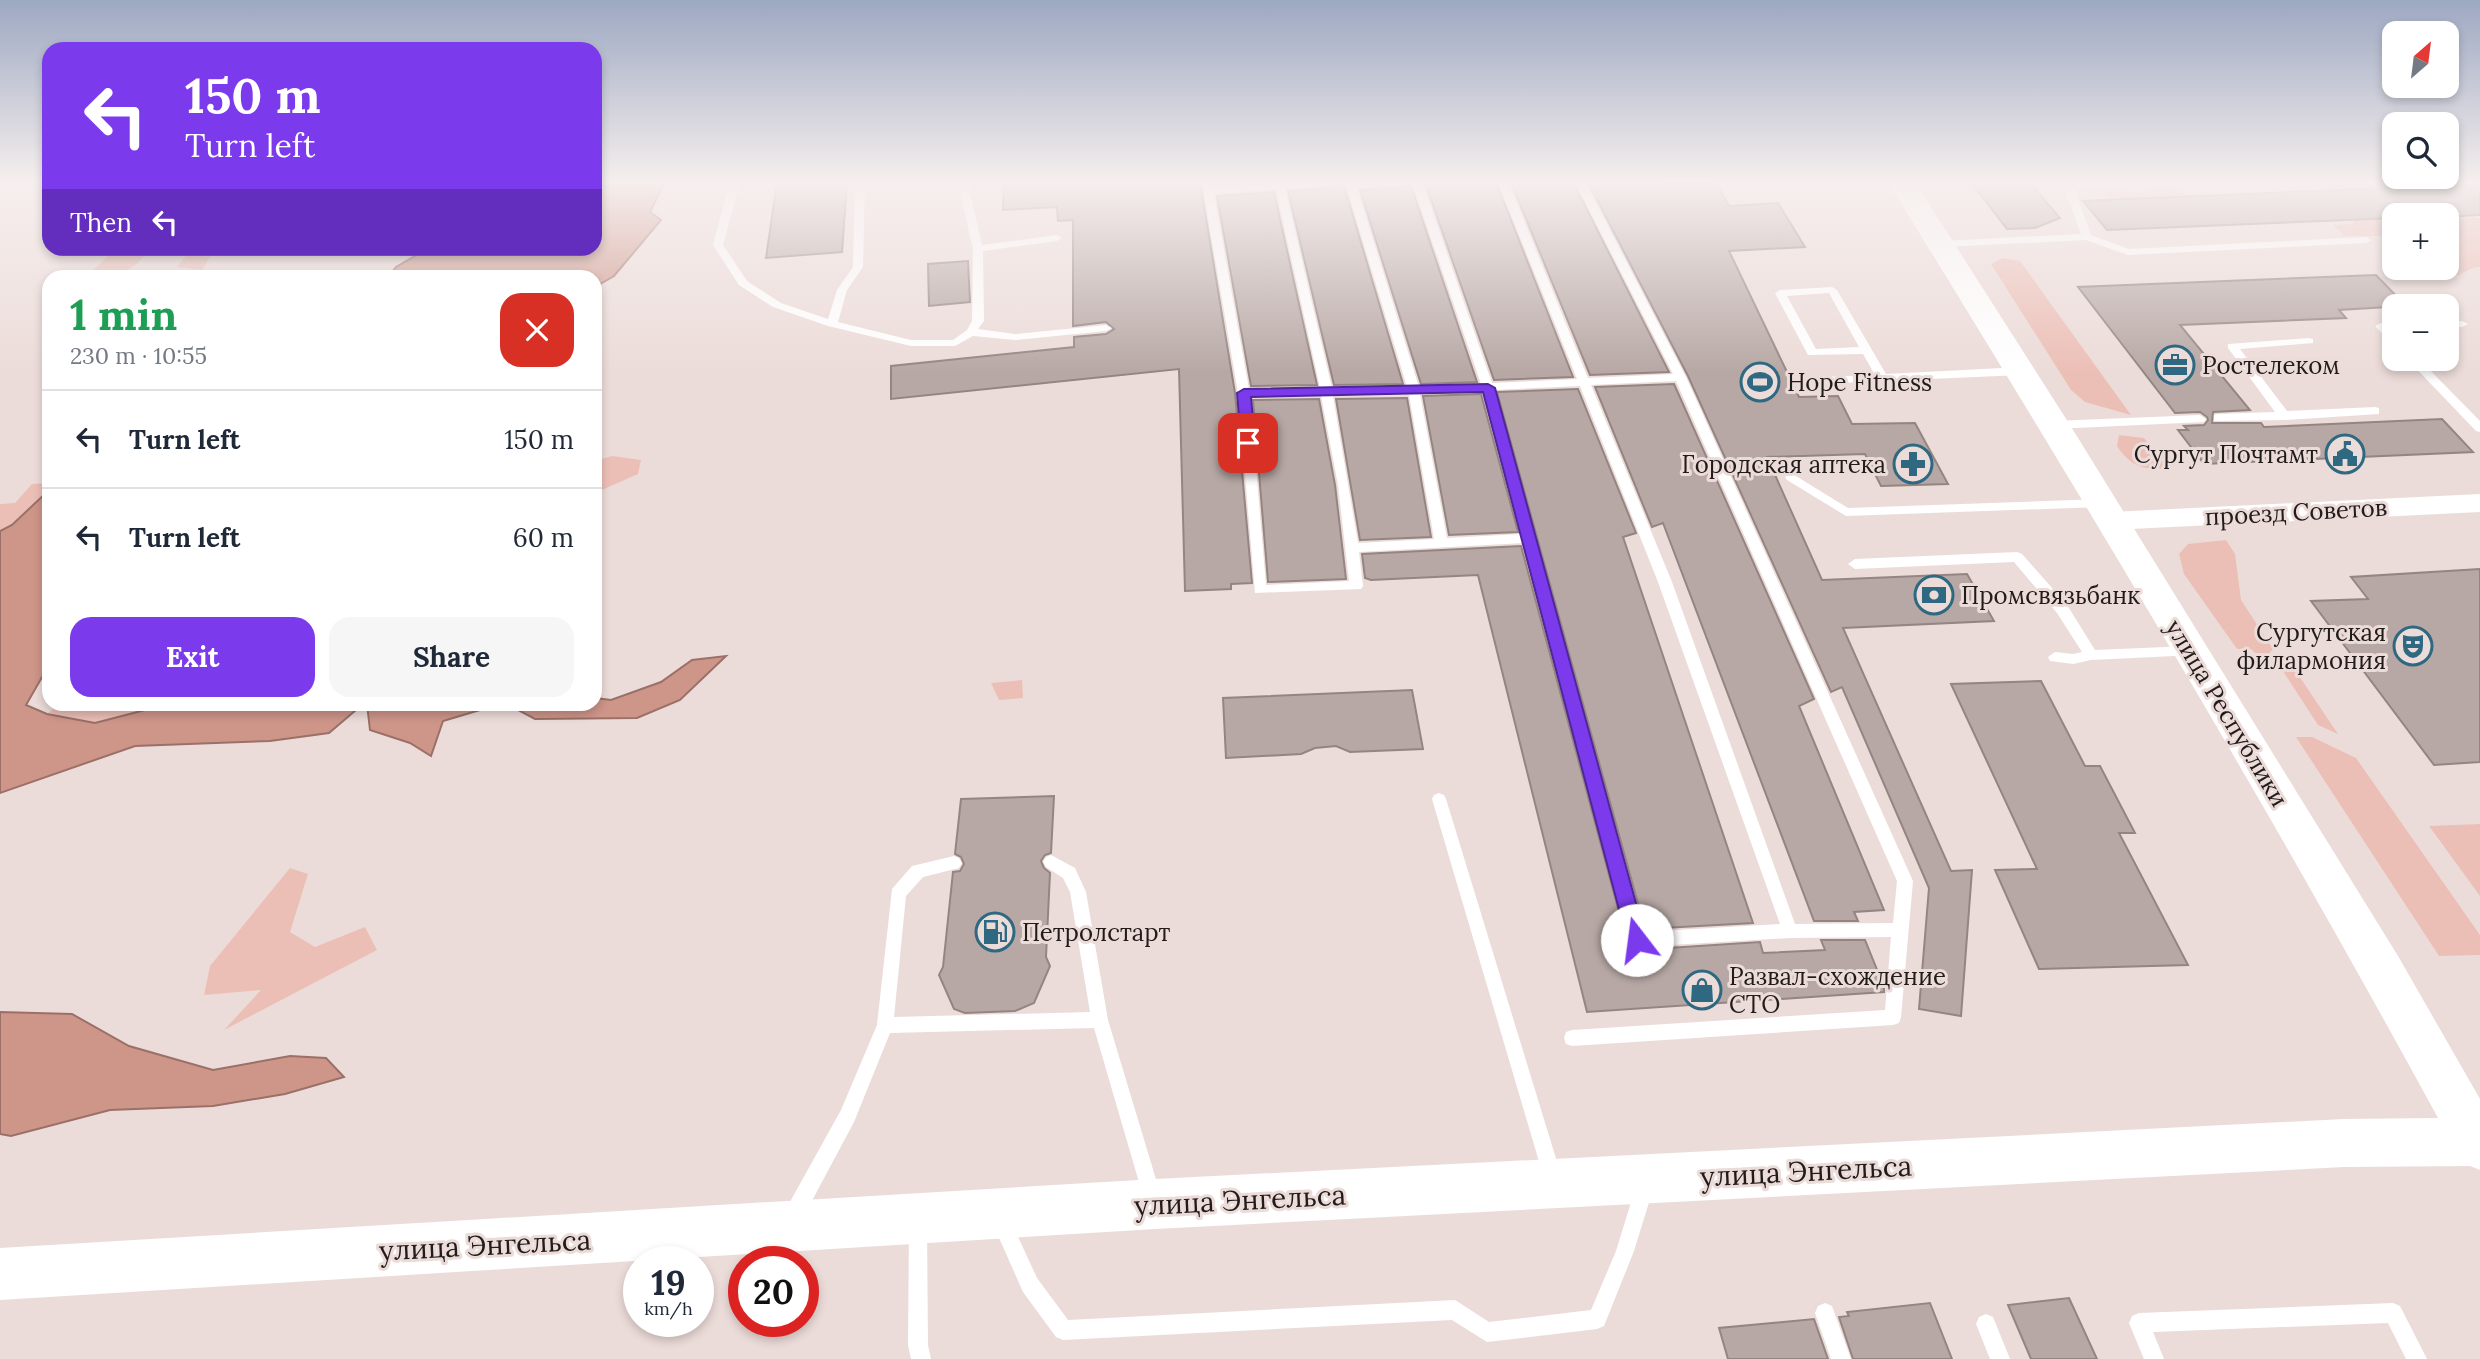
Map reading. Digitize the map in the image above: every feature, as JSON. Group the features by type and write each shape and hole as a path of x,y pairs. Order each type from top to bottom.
{"main road":[{"name":"улица Республики","path":"1943,245 2382,971 2479,1143"},
{"name":"улица Энгельса","path":"0,1274 1155,1204 2344,1143 2479,1143"}],"street":[{"name":"проезд Советов","path":"2106,512 2480,503"}],"lane":[{"path":"718,245 743,283 777,305 832,324 911,343 955,343 971,332 978,321 977,245"},
{"path":"832,324 842,290 858,267 859,245"},
{"path":"978,249 1004,245"},
{"path":"1218,245 1244,393 1260,590 1356,586 1353,548 1327,391 1293,245"},
{"path":"1370,245 1415,391 1441,542"},
{"path":"1439,245 1488,388 1531,538 1637,940 1790,931 1900,930"},
{"path":"1529,245 1665,582 1790,931"},
{"path":"1573,1038 1892,1017 1905,881 1680,377 1613,245"},
{"path":"2110,245 2128,252 2259,245"},
{"path":"1868,350 1812,353 1780,293 1832,290 1868,350 1883,378"},
{"path":"971,332 1015,337 1106,328"},
{"path":"2285,415 2232,346 2309,341"},
{"path":"1821,381 2021,371"},
{"path":"2425,371 2480,428"},
{"path":"1244,393 1415,391 1680,377"},
{"path":"2218,418 2375,411"},
{"path":"2054,425 2200,419"},
{"path":"1791,477 1846,512 2106,512"},
{"path":"1353,548 1531,538"},
{"path":"1854,564 2017,557 2062,609 2091,655"},
{"path":"2054,657 2073,659 2091,655 2190,651"},
{"path":"1439,799 1555,1183"},
{"path":"1051,862 1069,873 1078,892 1100,1020 1155,1204"},
{"path":"787,1226 848,1116 885,1025 898,894 918,872 954,863"},
{"path":"885,1025 1100,1020"},
{"path":"998,1214 1030,1285 1063,1330 1455,1310 1487,1332 1597,1319 1625,1251 1647,1179"},
{"path":"918,1218 918,1345 921,1359"},
{"path":"2154,1359 2139,1323 2393,1312 2417,1359"},
{"path":"1825,1313 1841,1359"},
{"path":"1986,1324 2000,1359"}],"shaded area":[{"path":"602,245 640,245 614,276 602,283 602,270 394,270 415,256 602,256"},
{"path":"2459,245 2480,245 2480,267 2459,274"},
{"path":"108,256 145,256 126,270 93,270"},
{"path":"186,256 211,256 202,270 177,267"},
{"path":"2003,258 2020,261 2131,415 2085,402 2071,390 1991,264"},
{"path":"2119,435 2144,438 2168,468 2138,466 2127,459 2117,446"},
{"path":"612,456 641,460 638,474 602,490 602,459"},
{"path":"42,483 42,497 12,525 0,531 0,504 15,503 32,484"},
{"path":"42,497 42,677 26,705 47,714 95,723 141,711 355,711 329,733 270,741 135,746 0,793 0,531 12,525"},
{"path":"2226,540 2235,554 2241,600 2273,649 2263,661 2251,649 2237,649 2184,574 2179,554 2188,544"},
{"path":"726,656 680,700 637,718 535,719 520,711 602,711 602,699 611,700 661,682 692,660"},
{"path":"2289,661 2338,734 2318,725 2283,671"},
{"path":"1022,680 1023,698 999,700 991,683"},
{"path":"51,711 141,711 95,723 47,714"},
{"path":"368,711 477,711 443,721 431,756 410,743 370,730"},
{"path":"2296,737 2312,737 2356,758 2480,935 2480,955 2439,956"},
{"path":"2480,824 2480,896 2429,826"},
{"path":"290,868 308,874 290,932 315,947 365,927 377,950 224,1030 261,990 204,995 210,966"},
{"path":"0,1012 72,1014 129,1046 213,1070 290,1056 326,1058 344,1077 285,1094 213,1106 110,1110 11,1136 0,1134"}],"building":[{"path":"768,245 842,245 842,252 766,258"},
{"path":"1073,245 1211,245 1235,393 1252,583 1231,584 1231,589 1185,591 1179,369 891,399 891,366 1074,347 1074,337 1106,334 1114,329 1106,322 1073,326"},
{"path":"1226,245 1286,245 1317,385 1251,386"},
{"path":"1301,245 1362,245 1403,384 1334,385"},
{"path":"1377,245 1431,245 1477,382 1421,384"},
{"path":"1447,245 1521,245 1573,377 1494,380"},
{"path":"1537,245 1605,245 1669,372 1590,375"},
{"path":"1621,245 1804,245 1729,251 1799,397 1838,396 1852,424 1915,423 1948,484 1881,486 1865,454 1767,457 1822,580 1967,574 1994,621 1843,628 1951,871 1972,870 1961,1016 1919,1009 1929,888 1842,687 1831,692 1688,376"},
{"path":"968,261 970,302 929,306 928,264"},
{"name":"Ростелеком","path":"2376,275 2394,294 2382,294 2382,307 2339,310 2346,318 2180,325 2250,410 2213,412 2212,423 2261,423 2264,427 2442,419 2473,452 2204,464 2178,430 2188,430 2184,426 2204,425 2207,417 2200,412 2175,413 2078,287"},
{"path":"1674,384 1814,699 1799,706 1884,910 1854,912 1858,921 1814,921 1663,523 1652,527 1595,387"},
{"path":"1578,389 1636,533 1623,537 1753,923 1645,929 1497,392"},
{"path":"1481,394 1518,532 1449,535 1423,396"},
{"path":"1407,398 1431,537 1360,540 1336,399"},
{"path":"1319,399 1335,485 1346,579 1268,582 1253,400"},
{"path":"1521,546 1628,946 1637,950 1760,942 1763,953 1825,950 1821,940 1865,940 1884,992 1587,1012 1478,575 1371,580 1365,578 1362,554"},
{"name":"Сургутская филармония","path":"2480,569 2480,762 2434,765 2311,601 2368,599 2351,577"},
{"path":"2041,681 2085,766 2100,766 2135,833 2119,833 2188,965 2039,969 1995,870 2037,869 1951,684"},
{"path":"1412,690 1423,749 1350,752 1336,746 1315,748 1301,754 1226,758 1223,698"},
{"path":"1054,796 1051,853 1045,855 1041,861 1050,873 1046,957 1050,966 1034,1003 1015,1011 965,1013 954,1009 939,975 943,967 953,872 960,871 964,864 961,857 955,854 961,799"},
{"path":"2069,1298 2097,1359 2031,1359 2008,1305"},
{"path":"1930,1303 1952,1359 1853,1359 1839,1317 1849,1316 1847,1312"},
{"path":"1814,1319 1828,1359 1728,1359 1719,1328"}],"place":[{"name":"Ростелеком","path":"2175,365"},
{"name":"Hope Fitness","path":"1760,382"},
{"name":"Сургут Почтамт","path":"2345,454"},
{"name":"Городская аптека","path":"1913,464"},
{"name":"Промсвязьбанк","path":"1934,595"},
{"name":"Сургутская филармония","path":"2413,646"},
{"name":"Петролстарт","path":"995,932"},
{"name":"Развал-схождение СТО","path":"1702,990"}],"route":[{"path":"1248,443 1244,393 1488,388 1531,538 1637,940"}]}
